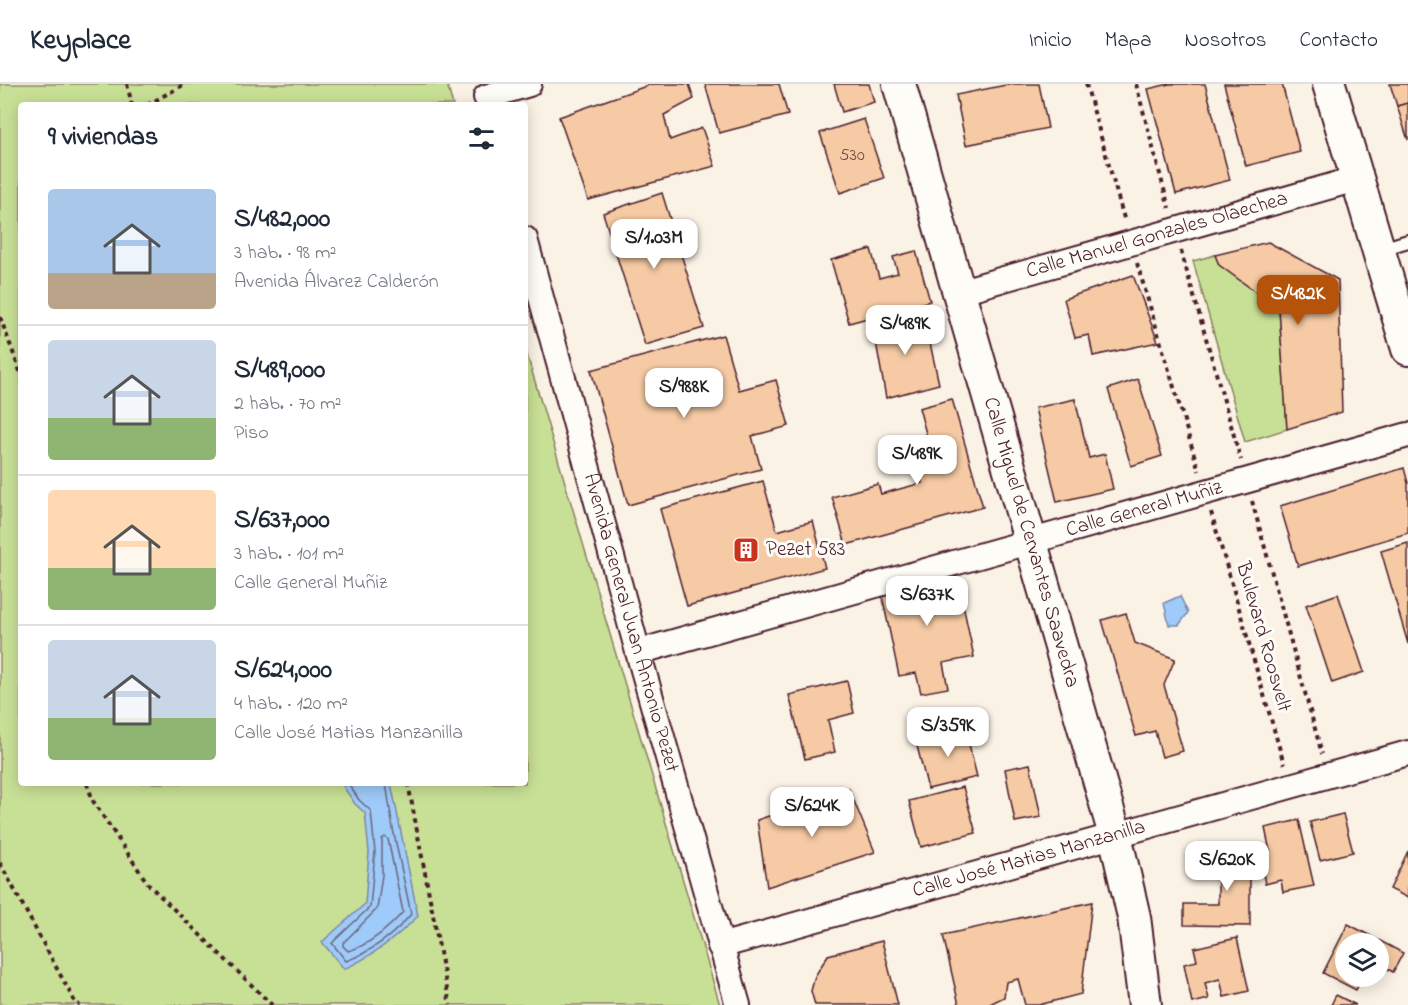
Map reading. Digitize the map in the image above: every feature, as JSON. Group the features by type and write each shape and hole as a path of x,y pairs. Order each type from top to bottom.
{"street":[{"path":"486,95 529,84"},
{"name":"Calle Miguel de Cervantes Saavedra","path":"899,84 1115,835 1134,917 1144,1005"},
{"path":"1329,84 1408,349"},
{"name":"Calle Manuel Gonzales Olaechea","path":"958,292 1356,179"},
{"name":"Avenida General Juan Antonio Pezet","path":"528,249 638,652 738,1005"},
{"name":"Calle General Muñiz","path":"638,652 1408,435"},
{"name":"Calle José Matias Manzanilla","path":"720,946 1408,753"}],"lane":[{"path":"1378,250 1408,241"}],"path":[{"path":"127,84 131,102"},
{"path":"152,102 185,84"},
{"path":"1086,84 1128,231"},
{"path":"1136,84 1172,219"},
{"path":"1180,247 1243,467"},
{"path":"1136,259 1202,478"},
{"path":"0,317 18,366"},
{"name":"Bulevard Roosvelt","path":"1251,497 1324,763"},
{"name":"Bulevard Roosvelt","path":"1210,508 1287,774"},
{"path":"88,786 93,801 148,884 272,1005"},
{"path":"409,786 450,1005"},
{"path":"0,863 76,1004 80,1005"}],"green space":[{"path":"0,84 447,84 452,102 18,102 18,786 528,786 528,358 720,1005 0,1005"},
{"path":"1215,255 1220,265 1279,309 1287,429 1245,442 1193,261"}],"water":[{"path":"1180,596 1188,613 1179,625 1169,625 1164,603"},
{"path":"343,786 392,786 418,916 383,946 344,969 322,942 365,904 369,852 365,813 355,804"}],"building":[{"path":"652,84 689,84 694,99 664,115 670,140 702,128 715,166 588,200 559,117"},
{"path":"705,84 779,84 788,115 719,133"},
{"path":"834,84 869,84 874,102 842,112"},
{"path":"1011,84 1039,84 1048,128 966,145 956,95"},
{"path":"1169,84 1205,84 1230,180 1176,194 1148,89"},
{"path":"1224,84 1282,84 1300,152 1246,166"},
{"path":"1390,84 1408,84 1408,103 1397,106"},
{"path":"1408,103 1408,140 1397,106"},
{"path":"864,119 884,178 840,193 820,133"},
{"path":"662,193 704,328 645,345 603,213"},
{"path":"1268,242 1338,280 1342,412 1287,429 1279,309 1219,265 1215,255"},
{"path":"871,249 879,278 898,273 893,257 916,251 930,301 849,323 831,260"},
{"path":"1133,275 1158,342 1093,356 1089,335 1075,338 1064,299"},
{"path":"924,316 939,384 886,398 873,325"},
{"path":"723,335 739,390 776,380 789,426 752,436 761,469 628,505 591,370"},
{"path":"1138,379 1162,456 1131,466 1108,389"},
{"path":"952,399 983,507 846,545 832,497 878,484 881,494 922,483 918,468 933,459 919,408"},
{"path":"1075,399 1089,458 1105,454 1113,489 1057,502 1035,408"},
{"path":"1404,468 1408,483 1408,533 1298,566 1280,506"},
{"name":"Pezet 583","path":"763,481 777,531 813,521 825,568 687,606 660,509"},
{"path":"1408,543 1408,644 1381,551"},
{"path":"956,571 974,657 943,663 948,688 921,693 916,673 899,676 880,586"},
{"path":"1338,594 1364,672 1332,683 1306,605"},
{"path":"1126,613 1135,643 1175,659 1164,685 1183,751 1162,757 1155,731 1136,736 1102,620"},
{"path":"847,681 854,713 828,720 835,752 805,759 789,695"},
{"path":"974,727 977,738 968,740 977,777 928,789 916,742"},
{"path":"1030,764 1041,817 1015,822 1005,769"},
{"path":"963,787 976,833 921,847 909,801"},
{"path":"849,789 875,852 767,887 757,820"},
{"path":"1343,814 1353,852 1320,860 1310,822"},
{"path":"1299,820 1314,886 1283,892 1281,880 1265,884 1259,853 1270,851 1265,828"},
{"path":"1218,846 1250,846 1250,926 1184,925 1184,904 1218,904"},
{"path":"1408,851 1408,898 1390,889"},
{"path":"1092,902 1081,994 1039,1005 1025,1005 1018,979 1006,982 1004,997 988,1005 959,1005 943,935"},
{"path":"1348,924 1365,933 1343,933"},
{"path":"1237,938 1249,991 1224,997 1220,979 1205,983 1209,999 1192,1003 1184,964 1197,961 1194,948"},
{"path":"882,941 898,1005 815,1005 811,991 815,976 828,955"},
{"path":"1389,946 1403,953 1393,972 1389,970"},
{"path":"1335,949 1335,979 1323,973"},
{"path":"1336,995 1356,1005 1331,1005"}],"place":[{"name":"Pezet 583","path":"746,550"}]}
